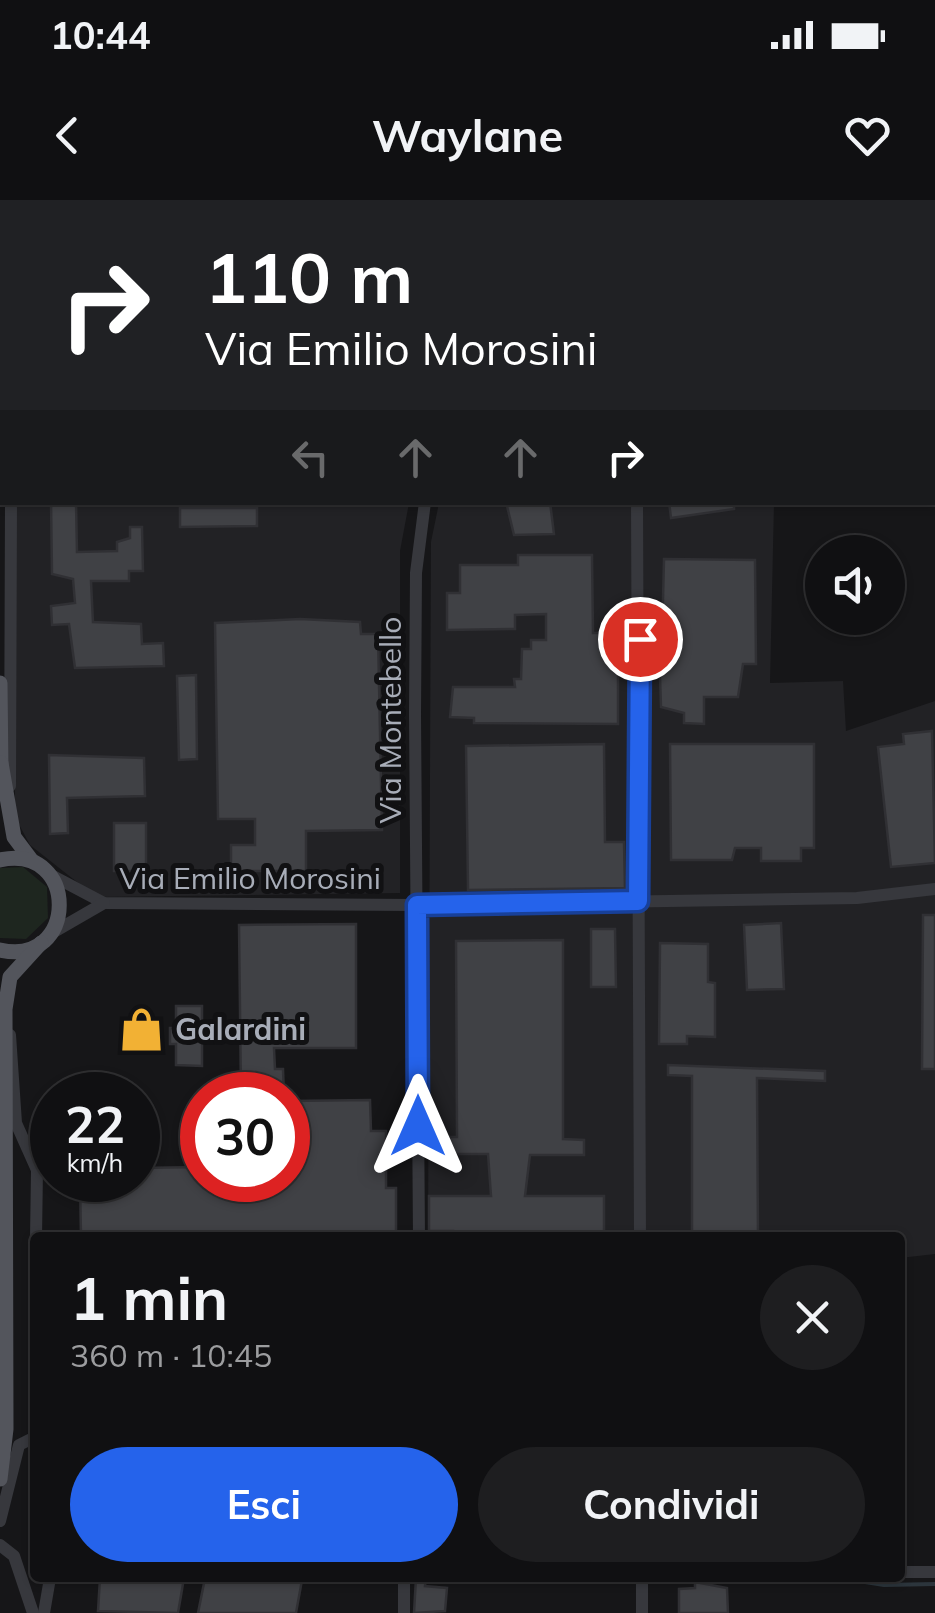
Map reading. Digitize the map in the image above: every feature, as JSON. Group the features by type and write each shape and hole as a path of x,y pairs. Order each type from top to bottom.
{"main road":[{"path":"0,684 2,763 14,837 40,867 60,903 46,939 10,977 5,1009 2,1209 6,1429 0,1480"},
{"path":"0,781 2,763"},
{"path":"0,860 40,867"},
{"path":"0,950 17,952 46,939"},
{"path":"0,990 5,1009"}],"street":[{"path":"10,818 12,505"},
{"name":"Via Montebello","path":"419,1232 416,572 425,505"},
{"path":"637,505 640,1232"},
{"name":"Via Emilio Morosini","path":"40,867 70,888 104,903 417,905 857,898 935,889"},
{"name":"Via Emilio Morosini","path":"46,939 104,903"},
{"path":"5,1009 12,1043 16,1123 36,1170 36,1232"},
{"path":"0,1521 19,1445 30,1439"},
{"path":"0,1545 14,1556 33,1613"},
{"path":"905,1572 935,1572"},
{"path":"44,1613 49,1582"},
{"path":"404,1582 404,1613"},
{"path":"642,1582 642,1613"}],"shaded area":[{"path":"14,505 409,505 400,551 400,893 96,897 30,845 15,817"},
{"path":"439,505 774,505 770,683 843,681 846,731 935,701 935,1254 905,1257 905,1232 428,1232 431,542"},
{"path":"23,867 47,887 48,918 26,939 0,938 0,868"}],"building":[{"path":"51,505 76,505 77,552 117,551 117,542 130,538 130,527 142,527 143,571 129,571 129,581 91,581 93,622 141,624 142,644 163,643 164,666 75,668 69,624 52,625 51,606 75,603 73,579 52,574"},
{"path":"507,505 550,505 554,534 514,535"},
{"path":"669,505 734,505 734,509 671,518"},
{"path":"180,508 257,508 257,526 180,527"},
{"path":"518,555 592,555 593,633 609,633 610,655 618,655 618,724 474,723 474,718 450,717 453,687 515,687 514,679 521,679 522,649 531,649 531,640 546,640 546,614 515,615 515,629 447,630 447,593 460,593 460,565 518,565"},
{"path":"664,559 755,560 756,664 743,664 738,697 704,697 704,724 684,723 684,713 661,707 660,677 652,677 653,637 662,638"},
{"path":"300,619 360,622 361,634 378,634 382,830 306,831 306,871 231,871 231,845 255,845 255,819 218,819 215,623"},
{"path":"196,675 197,759 179,760 177,676"},
{"path":"932,731 935,863 891,867 878,747 904,744 903,734"},
{"path":"604,744 605,842 624,842 625,888 468,890 466,746"},
{"path":"670,744 814,744 814,848 801,848 801,861 761,861 761,848 735,848 732,860 671,860"},
{"path":"49,755 144,758 145,796 67,798 68,833 50,834"},
{"path":"114,823 146,823 146,871 114,871"},
{"path":"923,915 935,915 935,1069 922,1069"},
{"path":"781,923 784,989 747,990 744,925"},
{"path":"356,924 356,1048 274,1048 275,1069 283,1072 241,1072 239,925"},
{"path":"591,929 615,929 616,987 591,987"},
{"path":"563,940 563,1139 584,1140 584,1155 530,1155 525,1196 604,1196 604,1232 429,1231 429,1196 491,1196 488,1154 430,1154 430,1137 457,1137 456,941"},
{"path":"660,943 708,944 708,982 715,983 715,1037 687,1036 687,1044 659,1044"},
{"path":"176,1006 202,1006 202,1066 176,1065 176,1044 170,1044 170,1028 176,1028"},
{"path":"668,1065 825,1071 825,1081 757,1078 758,1232 692,1232 692,1076 668,1075"},
{"path":"370,1100 371,1131 386,1131 386,1188 396,1188 396,1232 81,1232 80,1202 160,1202 160,1168 180,1167 180,1202 310,1202 310,1101"},
{"path":"100,1582 183,1582 178,1613 98,1611"},
{"path":"204,1582 302,1582 296,1613 198,1613"},
{"path":"416,1582 447,1588 445,1611 414,1613"},
{"path":"695,1582 727,1588 728,1613 679,1613 679,1589 695,1588"}],"waterway":[{"path":"865,1582 935,1584"}],"place":[{"name":"Galardini","path":"142,1030"}],"route":[{"path":"418,1126 417,905 638,901 640,639"}]}
